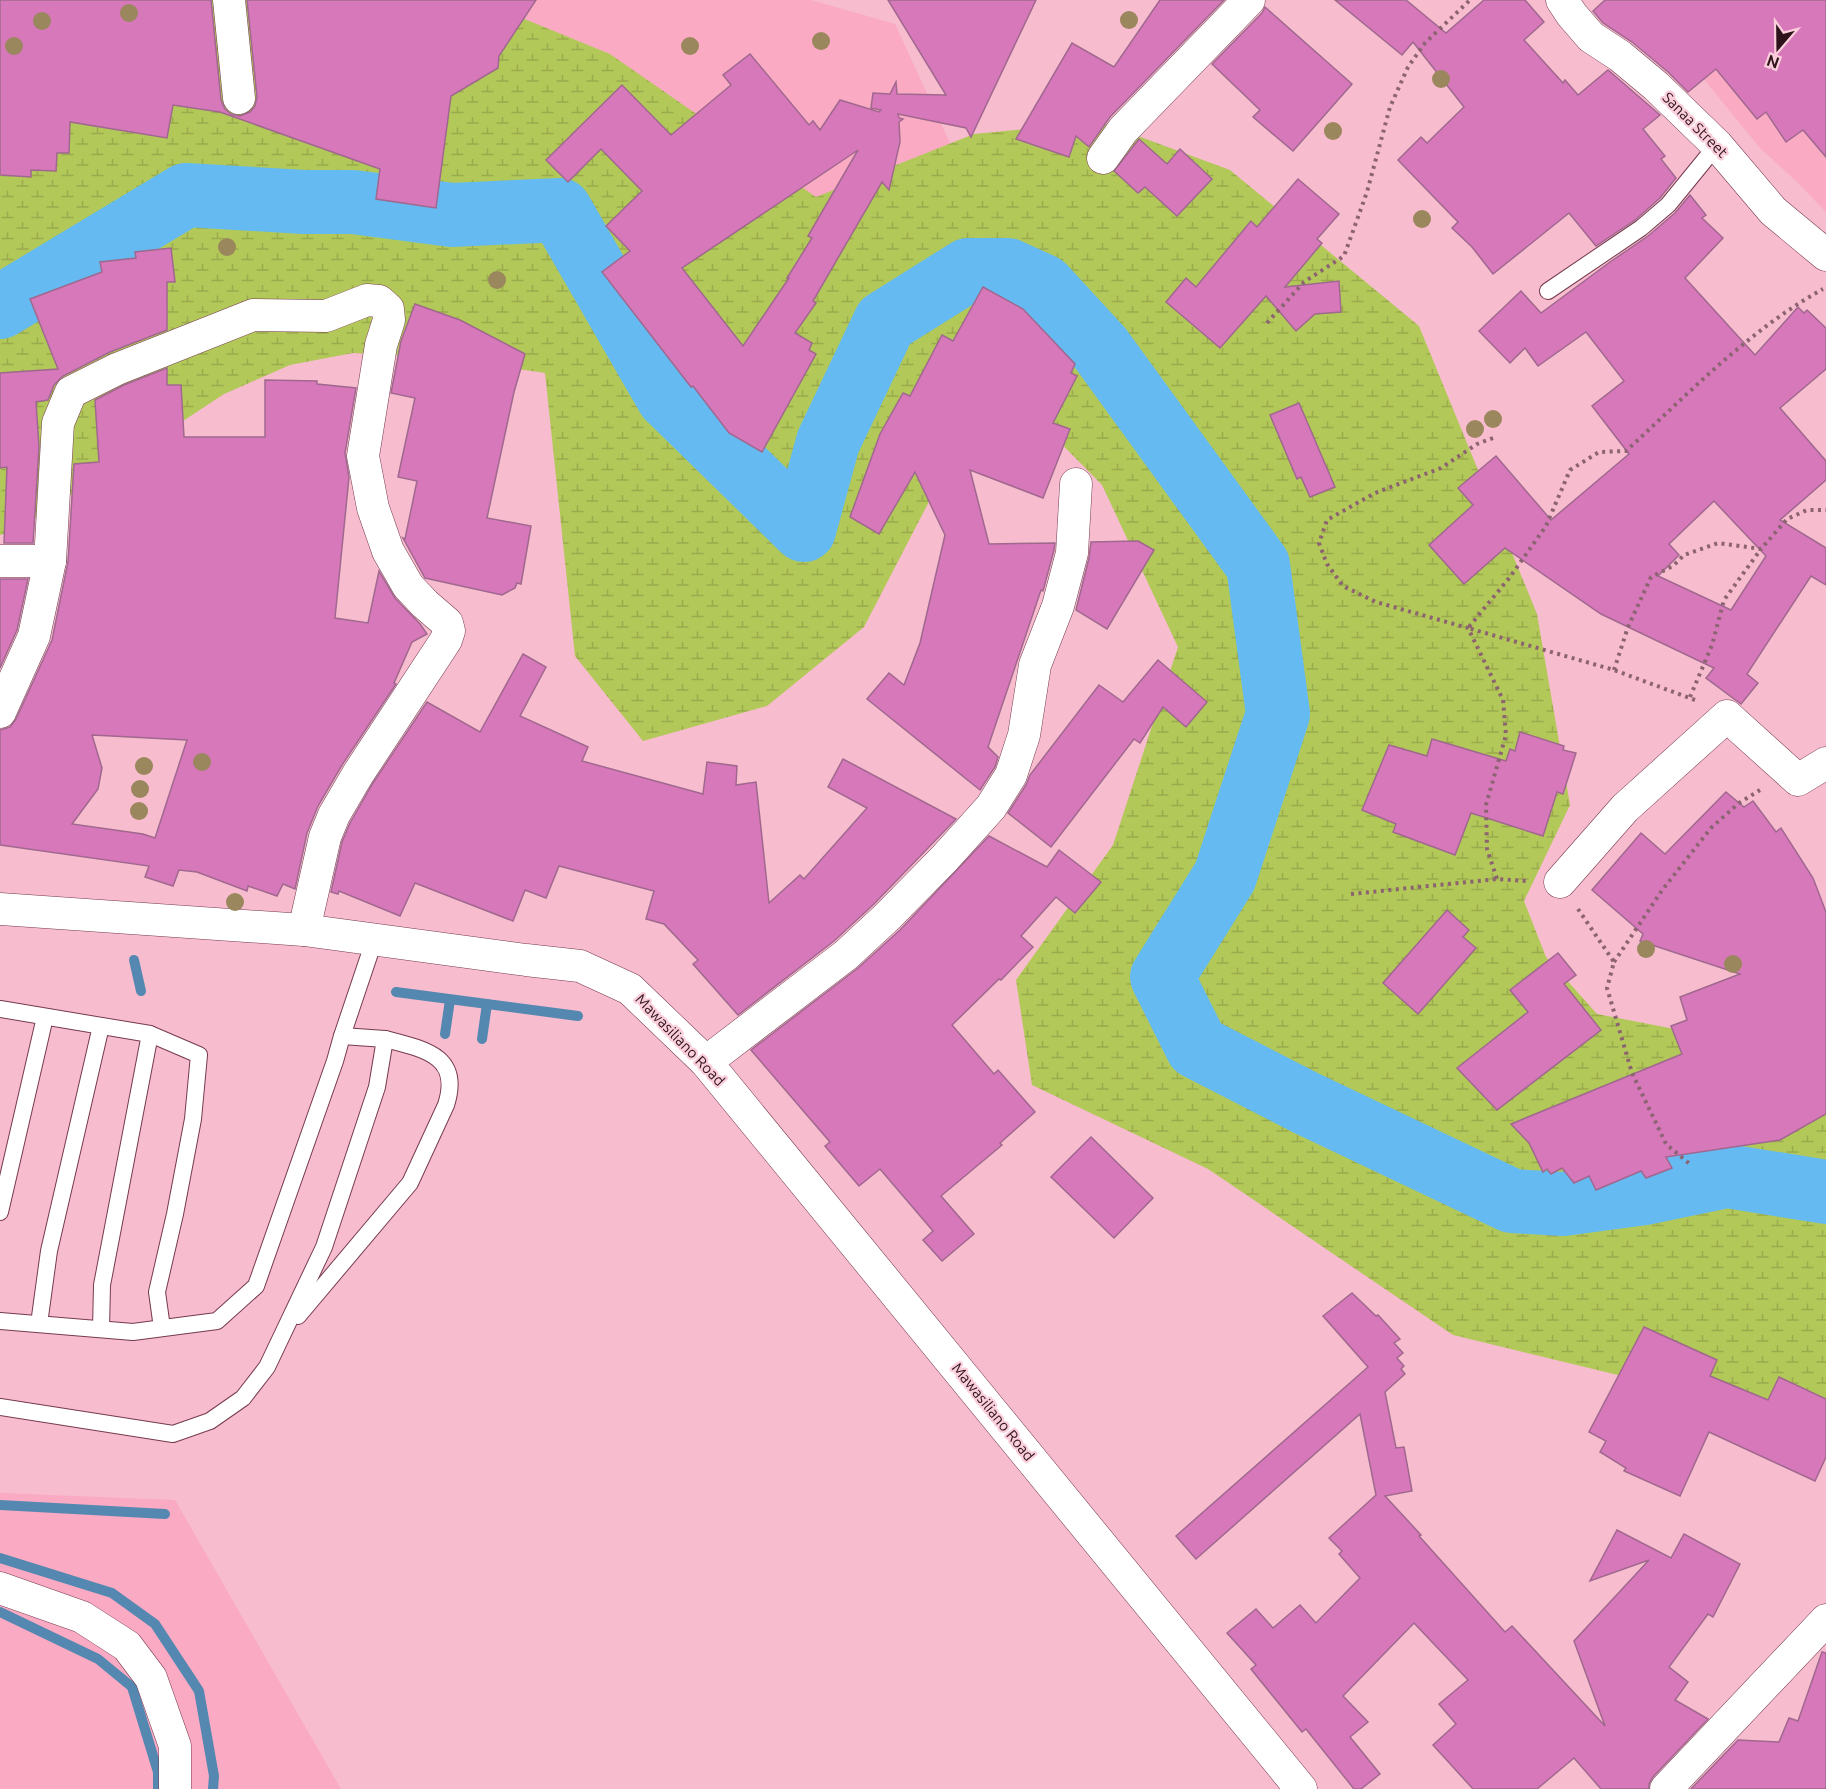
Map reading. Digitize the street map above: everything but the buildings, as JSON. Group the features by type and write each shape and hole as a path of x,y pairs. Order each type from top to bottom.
{"street":[{"path":"229,0 239,98"},
{"path":"1103,158 1123,130 1249,0"},
{"name":"Sanaa Street","path":"1562,0 1591,37 1620,56 1656,86 1717,145 1773,212 1826,255"},
{"path":"0,712 33,636 50,561 58,423 71,392 117,369 253,315 326,316 367,300 379,301 388,309 389,321 381,345 363,456 371,498 388,551 408,586 447,622 449,630 446,640 358,774 331,821 325,837 304,930"},
{"path":"706,1062 846,955 920,884 991,807 1011,775 1024,735 1035,665 1058,606 1072,553 1076,484"},
{"path":"0,561 50,561"},
{"path":"1560,882 1625,808 1727,716 1798,780 1826,762"},
{"name":"Mawasiliano Road","path":"0,909 304,930 375,938 580,966 630,989 706,1062 1301,1789"},
{"path":"0,1588 81,1617 127,1646 151,1677 175,1746 175,1789"},
{"path":"1666,1789 1826,1620"}],"lane":[{"path":"1548,291 1641,228 1668,205 1717,145"},
{"path":"0,1321 133,1332 218,1321 256,1286 335,1061 375,938"},
{"path":"0,1009 150,1034 199,1055 193,1119 157,1292 162,1328"},
{"path":"0,1212 45,1017"},
{"path":"39,1324 49,1251 101,1026"},
{"path":"101,1329 102,1285 150,1034"},
{"path":"282,1335 410,1183 450,1093 447,1069 440,1059 430,1052 385,1039 342,1035"},
{"path":"0,1407 173,1434 210,1421 243,1398 267,1367 324,1247 377,1087 385,1039"}],"path":[{"path":"1267,323 1304,282 1344,256 1367,192 1390,106 1405,75 1425,43 1470,0"},
{"path":"1468,628 1510,577 1546,526 1570,470 1599,452 1626,451 1744,344 1795,304 1826,287"},
{"path":"1492,438 1477,444 1441,468 1375,493 1327,520 1319,543 1327,564 1343,585 1376,602 1614,669 1690,697 1727,716"},
{"path":"1690,697 1712,645 1724,600 1761,549 1786,519 1808,510 1826,510"},
{"path":"1614,669 1628,627 1651,577 1673,566 1684,555 1718,543 1761,549"},
{"path":"1468,628 1503,700 1506,735 1486,805 1487,849 1497,879"},
{"path":"1691,1165 1666,1144 1632,1073 1607,988 1614,962 1663,889 1711,828 1739,803 1766,787 1798,780"},
{"path":"1351,894 1497,879 1560,882 1614,962"}],"shaded area":[{"path":"233,0 811,0 895,24 956,156 880,231"},
{"path":"1826,0 1826,212 1760,148 1702,77"},
{"path":"0,1493 175,1500 341,1789 0,1789"}],"green space":[{"path":"108,0 478,0 610,54 816,197 974,134 1100,122 1230,170 1419,326 1537,614 1570,805 1524,901 1546,957 1597,1014 1794,1052 1826,1052 1826,1451 1758,1409 1453,1335 1208,1169 1032,1085 1016,980 1113,845 1178,647 1102,485 1040,422 949,463 864,627 767,706 643,741 575,656 545,373 446,358 353,353 290,365 224,394 16,531 0,535 0,60"}],"waterway":[{"path":"0,307 186,195 304,202 353,202 452,215 560,210 668,397 804,530 828,442 885,322 968,270 1008,270 1043,286 1101,349 1258,565 1278,714 1225,876 1162,977 1197,1047 1306,1103 1512,1201 1563,1204 1645,1193 1727,1176 1826,1192"},
{"path":"134,960 141,991"},
{"path":"396,992 578,1016"},
{"path":"445,1034 450,1000"},
{"path":"482,1039 487,1004"},
{"path":"0,1505 165,1514"},
{"path":"0,1558 112,1593 155,1624 199,1691 214,1776 213,1789"},
{"path":"0,1612 98,1659 132,1687 158,1772 158,1789"}]}
